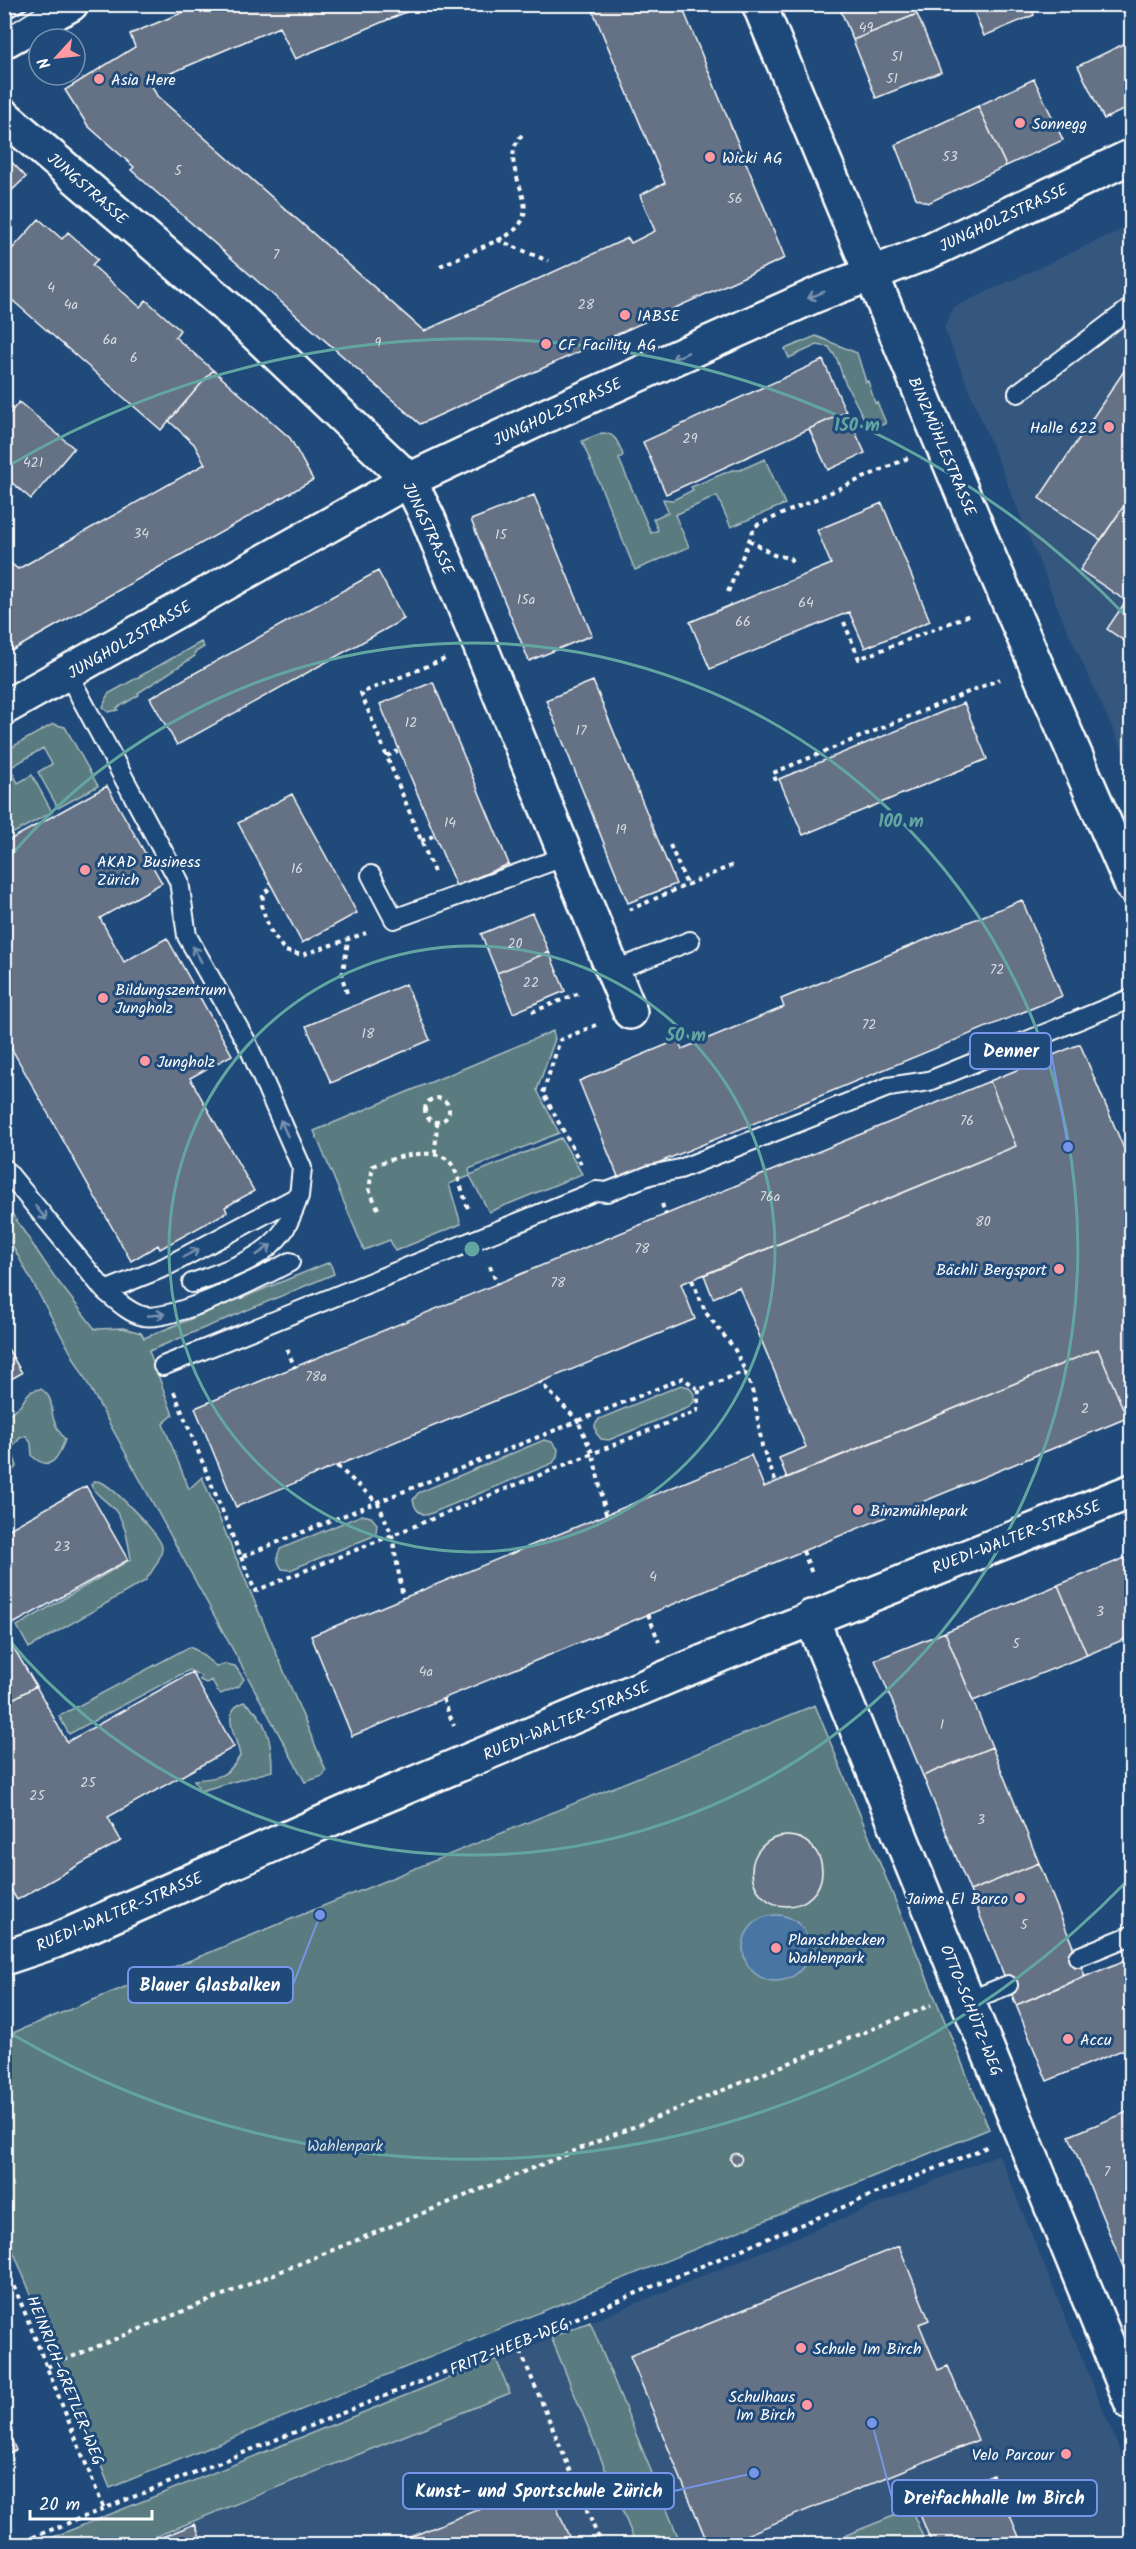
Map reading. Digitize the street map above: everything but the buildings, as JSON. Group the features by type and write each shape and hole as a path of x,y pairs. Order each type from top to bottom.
{"street":[{"path":"4,41 71,4"},
{"name":"BINZMÜHLESTRASSE","path":"759,4 1131,886"},
{"name":"JUNGSTRASSE","path":"4,116 236,314 409,480 428,518 566,856 603,979 617,1017"},
{"name":"JUNGHOLZSTRASSE","path":"4,708 409,480 541,418 816,295 928,252 1131,156"},
{"name":"RUEDI-WALTER-STRASSE","path":"4,1958 55,1941 358,1807 811,1617 1131,1491"},
{"name":"OTTO-SCHÜTZ-WEG","path":"811,1617 1131,2404"}],"lane":[{"path":"1018,393 1131,307"},
{"path":"68,674 179,881 187,936 247,1043 302,1168 299,1196 285,1229 272,1245 249,1260 192,1283"},
{"path":"371,874 394,919 566,856"},
{"path":"603,979 690,941"},
{"path":"163,1366 596,1191 607,1192 650,1175 680,1170 888,1087 929,1081 1131,998"},
{"path":"4,1167 105,1291 125,1307 143,1316 162,1316 234,1288 290,1262"},
{"path":"105,1291 165,1267 299,1196"},
{"path":"1078,1957 1131,1935"},
{"path":"968,2001 1008,1985"}],"path":[{"path":"440,266 514,232 525,215 524,201 513,165 512,152 522,135"},
{"path":"498,240 548,261"},
{"path":"728,592 755,526 909,458"},
{"path":"749,540 774,555 790,558 794,565"},
{"path":"844,622 859,659 973,613"},
{"path":"434,873 361,693 453,655"},
{"path":"776,781 772,773 1000,679"},
{"path":"387,756 398,751"},
{"path":"421,841 433,836"},
{"path":"669,845 687,885"},
{"path":"622,913 733,865"},
{"path":"269,889 263,894 262,908 270,930 285,951 302,955 363,934"},
{"path":"347,993 342,977 349,940"},
{"path":"532,1012 603,979"},
{"path":"596,1191 543,1093 560,1040 617,1017"},
{"path":"436,1098 444,1100 448,1106 448,1114 444,1120 437,1123 429,1121 425,1115 425,1107 429,1100 436,1098"},
{"path":"435,1154 437,1123"},
{"path":"378,1209 369,1189 373,1166 391,1158 435,1154 450,1162 479,1238"},
{"path":"692,1280 706,1313 734,1348 745,1371 754,1396 762,1446 776,1483"},
{"path":"163,1366 255,1591 697,1411 699,1390"},
{"path":"699,1390 745,1371"},
{"path":"242,1557 683,1378 699,1390"},
{"path":"540,1382 578,1421 592,1455 606,1514"},
{"path":"337,1466 378,1503 392,1535 403,1598"},
{"path":"803,1551 813,1576"},
{"path":"648,1614 660,1645"},
{"path":"443,1699 456,1732"},
{"path":"47,2367 932,2005"},
{"name":"FRITZ-HEEB-WEG","path":"16,2544 517,2343 988,2146"},
{"name":"HEINRICH-GRETLER-WEG","path":"4,2261 104,2509"},
{"path":"517,2343 601,2544"}],"shaded area":[{"path":"1131,225 1131,769 1064,623 944,328 954,307"},
{"name":"Planschbecken Wahlenpark","path":"770,1915 782,1915 794,1920 804,1930 809,1948 807,1961 794,1976 782,1981 770,1981 758,1976 748,1966 743,1954 743,1942 748,1930 758,1920"},
{"name":"Schule Im Birch","path":"999,2154 1131,2478 1131,2544 36,2544 590,2322"}],"green space":[{"path":"816,336 857,353 866,382 868,381 875,403 877,402 886,423 870,430 844,380 837,359 829,347 817,345 789,358 785,349"},
{"path":"602,433 610,434 618,443 623,455 619,459 651,533 658,530 653,519 668,512 663,499 673,500 693,490 691,487 765,459 785,504 731,527 717,496 675,515 689,547 635,570 582,441"},
{"path":"201,642 204,647 194,653 195,656 138,693 139,695 117,708 118,710 108,712 103,707 108,694"},
{"path":"53,724 65,727 98,786 58,808 38,772 52,764 43,748 5,771 5,751"},
{"path":"12,771 18,783 32,775 52,812 8,836 4,831 5,776"},
{"path":"553,1031 555,1039 537,1090 559,1133 469,1169 470,1175 561,1138 582,1174 489,1212 470,1176 449,1184 461,1224 395,1251 390,1240 364,1250 314,1131"},
{"path":"4,1202 54,1276 95,1329 123,1328 141,1333 144,1338 330,1262 334,1274 149,1351 173,1415 163,1424 189,1489 202,1477 326,1771 323,1776 305,1782 5,1232"},
{"path":"681,1385 689,1387 694,1394 694,1402 687,1408 609,1440 601,1439 596,1433 595,1425 599,1419"},
{"path":"41,1389 49,1397 53,1418 65,1440 53,1461 44,1463 32,1456 31,1443 26,1436 20,1438 11,1449 17,1466 5,1478 6,1421 29,1393"},
{"path":"544,1440 552,1442 558,1449 553,1463 427,1515 416,1508 413,1500 418,1493"},
{"path":"94,1481 109,1487 147,1524 160,1542 162,1548 160,1556 145,1581 29,1648 17,1626 131,1559 121,1520 114,1509 93,1489 91,1485"},
{"path":"362,1515 371,1517 377,1524 376,1533 371,1537 290,1570 282,1569 278,1559 280,1549"},
{"path":"189,1647 217,1667 225,1664 235,1666 244,1679 239,1686 221,1694 212,1680 206,1683 200,1680 201,1676 189,1670 69,1734 59,1716"},
{"path":"244,1702 258,1715 267,1732 272,1771 200,1791 194,1780 221,1776 231,1769 240,1756 231,1719 236,1706"},
{"name":"Wahlenpark","path":"815,1705 989,2129 110,2488 5,2231 5,2036"},
{"path":"590,2322 681,2544 636,2544 551,2337"},
{"path":"496,2359 510,2393 137,2544 36,2544"},
{"path":"911,2509 926,2544 824,2544"}],"tram line":[{"path":"4,6 8,4"},
{"path":"4,28 42,4"}],"place":[{"name":"Asia Here","path":"99,79"},
{"name":"Sonnegg","path":"1020,123"},
{"name":"Wicki AG","path":"710,157"},
{"name":"IABSE","path":"625,315"},
{"name":"CF Facility AG","path":"546,344"},
{"name":"Halle 622","path":"1109,427"},
{"name":"AKAD Business Zürich","path":"85,870"},
{"name":"Bildungszentrum Jungholz","path":"103,998"},
{"name":"Jungholz","path":"145,1061"},
{"name":"Denner","path":"1068,1147"},
{"name":"Bächli Bergsport","path":"1059,1269"},
{"name":"Binzmühlepark","path":"858,1510"},
{"name":"Jaime El Barco","path":"1020,1898"},
{"name":"Blauer Glasbalken","path":"320,1915"},
{"name":"Planschbecken Wahlenpark","path":"776,1948"},
{"name":"Accu","path":"1068,2039"},
{"name":"Schule Im Birch","path":"801,2348"},
{"name":"Schulhaus Im Birch","path":"807,2405"},
{"name":"Dreifachhalle Im Birch","path":"872,2423"},
{"name":"Velo Parcour","path":"1066,2454"},
{"name":"Kunst- und Sportschule Zürich","path":"754,2473"}]}
